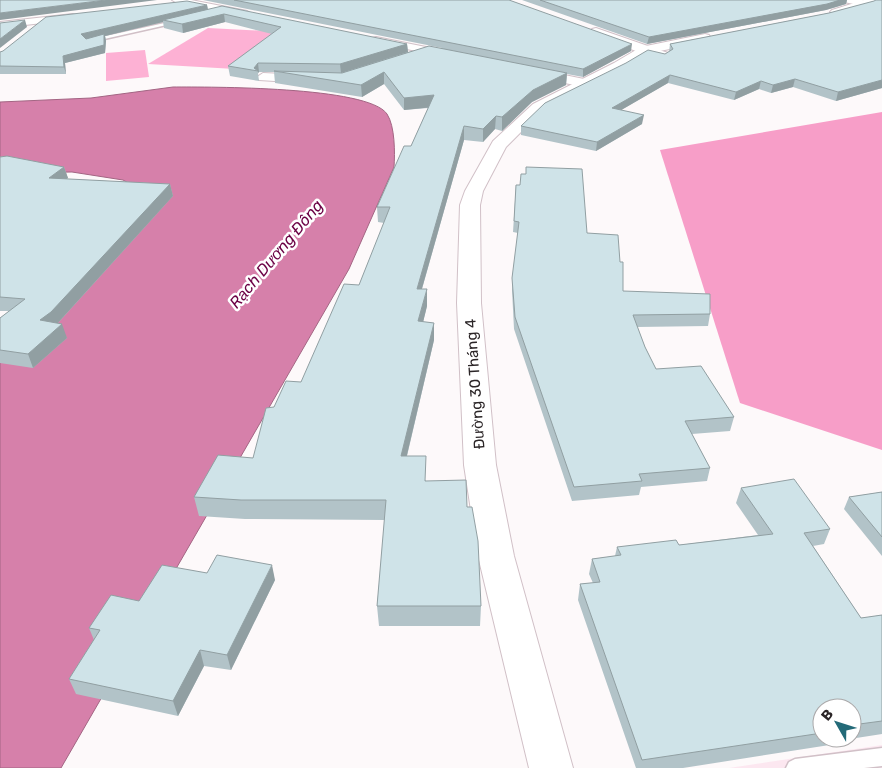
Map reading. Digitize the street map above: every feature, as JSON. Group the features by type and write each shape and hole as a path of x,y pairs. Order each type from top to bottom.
{"main road":[{"path":"871,2 882,8 826,19 871,2"},
{"path":"580,27 663,56"},
{"name":"Đường 30 Tháng 4","path":"551,768 496,556 480,465 469,303 470,205 474,191 499,144 538,107 619,66 646,50 712,42 619,66"}],"street":[{"path":"847,0 871,2"},
{"path":"174,2 191,2 254,16"},
{"path":"0,25 83,15"},
{"path":"29,32 44,20"},
{"path":"365,38 460,57"},
{"path":"405,60 431,50"},
{"path":"527,71 584,83"},
{"path":"263,77 316,79"}],"lane":[{"path":"208,14 226,10"},
{"path":"87,42 180,20"},
{"path":"795,768 834,765 882,757"}],"shaded area":[{"path":"208,28 286,32 235,69 148,64"},
{"path":"145,50 149,77 106,81 106,53"},
{"path":"882,112 882,450 740,403 660,150"},
{"path":"882,745 882,768 729,768"}],"water":[{"name":"Rạch Dương Đông","path":"173,87 252,88 320,93 351,98 374,105 387,114 392,125 394,167 349,269 61,768 0,768 0,362 143,191 123,180 72,172 0,173 0,102 91,98"}],"building":[{"path":"0,0 106,0 0,13"},
{"path":"234,0 509,0 632,44 583,69"},
{"path":"540,0 840,0 649,37"},
{"path":"882,0 882,80 838,92 795,79 773,85 761,81 736,92 670,75 612,108 644,115 597,142 521,126 545,103 648,50 665,54 673,49 670,44 829,13"},
{"path":"187,1 207,5 81,34 86,39 104,34 104,45 63,56 64,67 0,66 0,52 46,17"},
{"path":"222,6 407,44 340,64 258,63 254,68 258,71 228,66 281,27 224,14 182,24 163,20"},
{"path":"25,20 0,39 0,23"},
{"path":"429,46 567,73 533,90 502,117 496,116 483,129 464,126 417,289 427,289 418,321 434,323 401,456 426,456 425,481 466,480 467,507 472,507 478,541 481,606 377,606 386,500 241,500 194,497 218,455 253,458 266,408 274,407 286,381 301,382 344,284 359,285 390,207 377,207 404,146 411,146 434,95 404,98 384,72 361,85 274,71 342,73"},
{"path":"7,156 64,167 49,178 170,184 51,312 40,320 62,324 28,354 0,350 0,318 25,299 0,297 0,157"},
{"path":"526,167 582,169 587,233 618,235 620,262 623,262 623,291 710,294 710,314 633,315 656,369 701,366 734,417 685,421 710,468 639,474 642,481 574,487 515,317 512,278 519,222 514,221 516,185 520,185 521,174 526,174"},
{"path":"794,479 830,529 804,533 861,618 882,615 882,721 862,724 862,698 812,698 812,734 642,760 580,584 600,582 592,559 621,555 617,547 676,540 679,545 773,534 741,488"},
{"path":"882,492 882,537 849,497"},
{"path":"217,555 272,565 227,655 200,650 173,701 69,679 100,630 89,628 111,595 139,601 162,565 207,573"}]}
